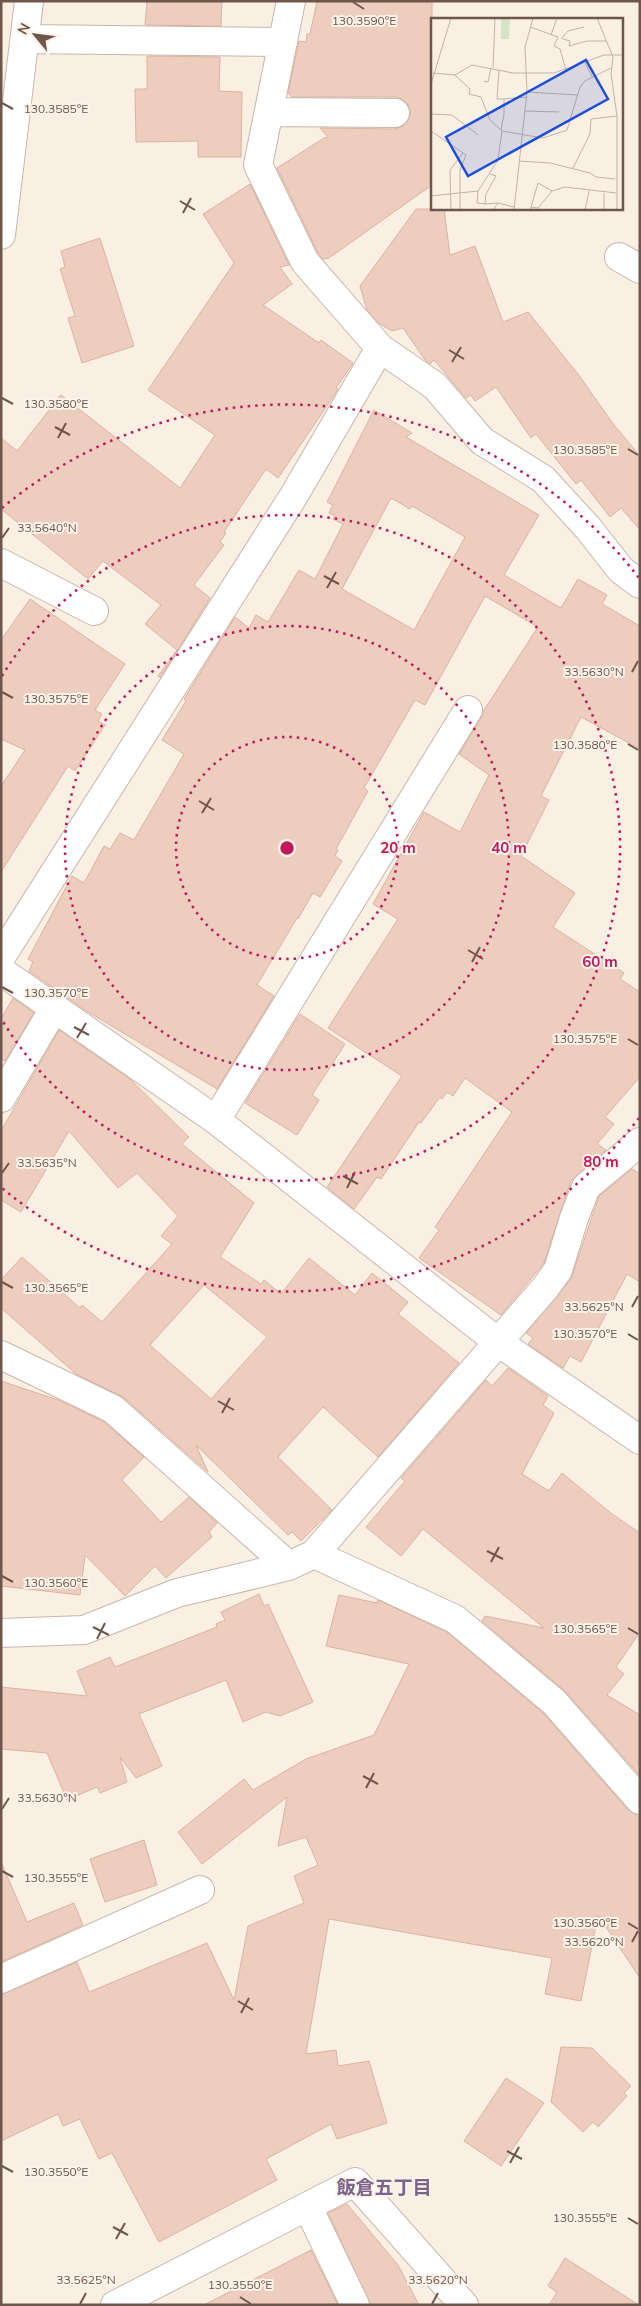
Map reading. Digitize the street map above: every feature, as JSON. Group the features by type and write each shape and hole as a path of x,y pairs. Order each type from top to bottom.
{"street":[{"path":"1,235 29,1"},
{"path":"291,1 258,165 305,262 380,348 436,386 482,441 544,480 588,528 621,570 640,584"},
{"path":"25,39 283,42"},
{"path":"268,112 395,113"},
{"path":"1,957 293,497 380,348"},
{"path":"1,563 94,611"},
{"path":"216,1120 468,710"},
{"path":"1,971 216,1120 498,1342 640,1440"},
{"path":"1,1098 55,1007"},
{"path":"1,1633 84,1630 178,1593 289,1566 314,1554 558,1270 586,1187 640,1142"},
{"path":"1,1355 113,1409 289,1566"},
{"path":"314,1554 455,1619 554,1702 640,1800"},
{"path":"1,1979 200,1890"},
{"path":"115,2305 355,2182 464,2305"},
{"path":"308,2206 355,2305"}],"building":[{"path":"147,1 222,1 221,26 145,25"},
{"path":"317,1 432,1 431,186 329,258 323,259 318,253 277,168 328,137 320,128 395,129 403,126 408,121 411,113 408,105 402,99 396,97 292,97 288,93 299,41 306,42 307,34 310,34"},
{"path":"147,56 220,57 219,91 242,92 241,157 198,157 198,141 136,142 135,89 147,89"},
{"path":"250,184 289,265 280,267 292,284 263,305 319,343 321,340 353,363 336,388 338,389 333,397 278,478 266,469 224,532 226,533 220,542 224,545 194,585 210,598 160,678 158,676 177,650 145,624 161,605 103,561 88,579 1,509 1,438 17,451 61,395 180,488 215,435 148,390 234,263 203,214"},
{"path":"416,209 444,210 450,255 475,246 503,322 528,312 640,456 640,530 621,508 610,517 581,480 576,484 536,434 531,438 496,387 475,401 471,395 466,398 434,360 430,364 425,360 403,328 392,331 380,324 367,310 360,286"},
{"path":"100,238 134,346 82,363 68,318 75,316 60,269 65,267 61,251"},
{"path":"374,410 412,433 406,437 539,515 504,575 561,608 578,579 607,595 602,604 640,626 640,749 581,717 541,796 549,800 521,856 575,893 553,927 624,973 620,979 640,992 640,1077 605,1117 614,1124 597,1144 606,1150 571,1181 544,1263 501,1315 419,1258 439,1230 435,1227 512,1112 465,1078 453,1096 447,1092 442,1099 440,1097 421,1123 419,1122 381,1179 377,1177 354,1209 327,1187 402,1076 328,1028 398,919 373,904 424,812 460,832 489,775 459,754 484,710 538,627 485,596 425,705 415,700 364,788 368,791 336,849 338,850 335,856 342,861 320,897 313,893 257,985 274,996 217,1089 85,1010 29,971 33,962 28,959 72,876 84,883 104,846 110,849 120,833 134,840 184,754 162,740 186,701 184,699 235,617 249,628 256,615 268,622 299,570 315,579 343,524 333,519 335,516 329,513 333,505 327,502","holes":["391,498 410,509 412,506 465,537 414,630 342,589"]},
{"path":"30,599 125,664 95,710 102,714 98,721 105,725 75,771 68,766 1,872 1,786 25,750 1,739 1,640"},
{"path":"13,998 34,1013 5,1061 1,1059 1,1019"},
{"path":"300,1014 345,1044 312,1095 319,1100 297,1135 245,1103"},
{"path":"59,1030 130,1079 189,1137 182,1144 254,1203 220,1257 261,1284 264,1280 281,1294 309,1258 355,1295 372,1273 408,1302 398,1314 459,1363 378,1457 323,1407 278,1457 332,1510 301,1541 292,1532 288,1535 196,1445 208,1472 123,1397 76,1374 1,1308 1,1280 22,1257 80,1308 82,1305 102,1322 172,1244 161,1236 178,1216 137,1173 118,1188 69,1131 21,1212 1,1200 1,1131","holes":["204,1285 267,1337 211,1399 150,1345"]},
{"path":"632,1169 640,1174 640,1282 627,1274 581,1362 570,1356 563,1368 528,1344 533,1338 526,1333 571,1279 599,1196"},
{"path":"508,1368 548,1396 543,1405 554,1413 522,1474 549,1491 562,1473 612,1514 640,1533 640,1632 616,1667 624,1674 607,1695 640,1715 640,1776 566,1692 482,1621 485,1616 544,1628 423,1529 401,1556 366,1527 405,1481 401,1478 486,1380 492,1386"},
{"path":"1,1381 58,1400 104,1422 144,1457 122,1480 161,1522 189,1497 217,1523 209,1532 212,1537 166,1578 155,1566 125,1596 85,1555 80,1595 1,1586"},
{"path":"259,1594 264,1606 268,1604 313,1702 280,1716 266,1712 243,1722 226,1680 139,1714 162,1766 136,1778 120,1757 127,1782 100,1793 97,1787 67,1800 47,1753 1,1749 1,1687 87,1696 77,1671 110,1657 115,1667 217,1627 216,1624 225,1620 221,1612"},
{"path":"339,1595 377,1603 378,1600 447,1632 543,1713 628,1810 640,1815 640,1978 598,1915 581,2001 545,1994 552,1958 329,1919 306,2054 336,2050 338,2066 369,2061 387,2123 337,2139 331,2124 266,2159 277,2180 159,2242 112,2153 99,2159 80,2119 63,2126 58,2114 1,2141 1,1994 77,1962 89,1992 207,1943 234,2000 248,1926 304,1903 294,1876 318,1865 306,1837 278,1846 287,1797 202,1864 178,1832 244,1779 253,1790 306,1759 374,1735 409,1664 326,1646"},
{"path":"144,1840 157,1885 105,1902 90,1859"},
{"path":"1,1862 27,1922 74,1903 83,1925 1,1962"},
{"path":"561,2047 592,2048 631,2086 624,2093 627,2096 598,2127 593,2122 583,2132 551,2102"},
{"path":"506,2078 544,2103 501,2166 464,2141"},
{"path":"347,2204 398,2265 419,2305 370,2305 328,2213"},
{"path":"311,2250 338,2305 204,2305"},
{"path":"565,2258 639,2305 549,2305 557,2292 548,2286"}],"district":[{"name":"飯倉五丁目","path":"384,2187"}]}
